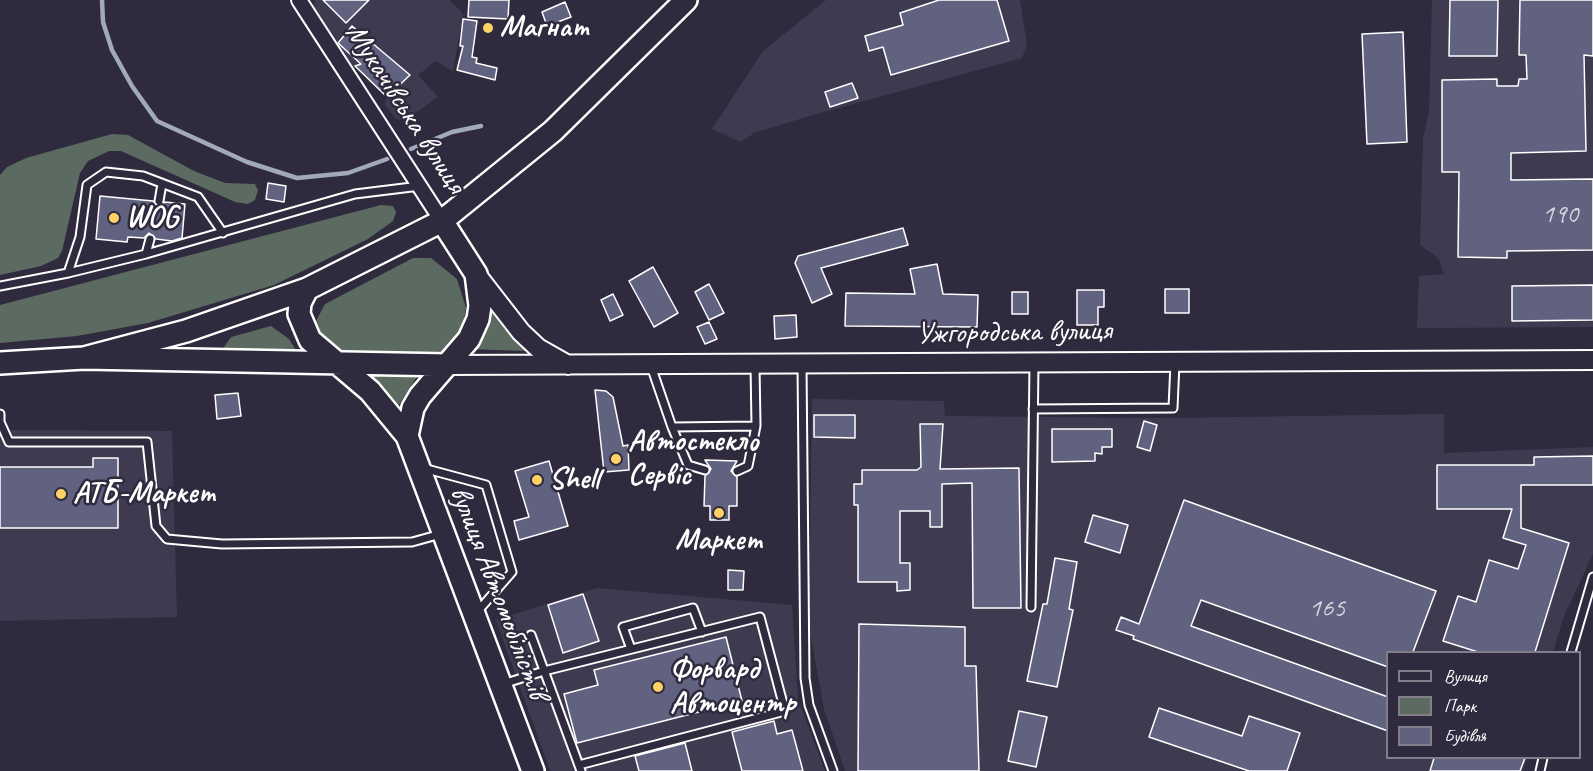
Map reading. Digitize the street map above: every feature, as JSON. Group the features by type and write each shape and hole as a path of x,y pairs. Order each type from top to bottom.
{"highway":[{"path":"84,358 186,331 308,289 442,221 482,191 553,131 686,0"},
{"path":"407,436 413,408 420,396 469,339 478,319 480,306 476,274 442,221"},
{"name":"вулиця Автомобілістів","path":"308,289 300,303 299,314 310,340 370,391 407,436 533,771"},
{"path":"0,363 84,358 448,365"}],"main road":[{"name":"Ужгородська вулиця","path":"476,274 521,332 538,348 570,366 1034,361 1593,360"},
{"path":"448,365 570,366"}],"street":[{"name":"Мукачівська вулиця","path":"299,0 442,221"}],"lane":[{"path":"68,273 80,237 87,186 106,172 143,176 198,197 223,233"},
{"path":"159,201 162,184"},
{"path":"0,286 68,273 146,254 355,194 420,186"},
{"path":"146,254 150,239"},
{"path":"1031,607 1034,361"},
{"path":"1033,409 1173,408 1175,361"},
{"path":"802,364 805,678 809,705 833,771"},
{"path":"737,471 748,466 756,426 755,365"},
{"path":"651,366 688,465 705,470"},
{"path":"0,414 0,422 9,442 147,442 156,526 167,539 222,544 412,542 443,533"},
{"path":"672,427 756,426"},
{"path":"418,467 486,485 512,572 474,616"},
{"path":"1571,651 1593,577"},
{"path":"631,650 623,627 693,608 702,632"},
{"path":"501,685 544,671 760,617 785,711 580,768 544,671 531,635"}],"shaded area":[{"path":"315,0 450,0 463,14 453,71 436,61 418,75 438,97 404,121 396,119 385,105 386,97 359,69 349,66 313,13"},
{"path":"826,0 1020,0 1027,45 1022,58 813,115 754,133 741,142 712,129 763,51"},
{"path":"1432,0 1593,0 1593,327 1417,328 1419,276 1444,274 1438,258 1420,245 1423,140 1429,111"},
{"path":"812,399 944,401 945,416 1165,418 1444,414 1444,453 1593,447 1593,554 1564,616 1553,651 1386,651 1386,759 1527,759 1523,771 845,771 824,709 809,626"},
{"path":"0,430 172,431 177,617 0,621"},
{"path":"597,588 792,605 798,699 825,771 550,771 496,620"}],"green space":[{"path":"112,134 128,135 194,171 225,183 255,184 258,190 255,200 248,204 235,202 121,151 109,151 88,161 80,173 62,251 58,258 41,266 0,275 0,175 7,167 26,158"},
{"path":"381,205 393,206 396,212 393,221 368,239 274,285 148,323 77,336 0,343 0,305"},
{"path":"413,258 431,258 457,279 466,308 462,332 443,353 344,355 320,335 316,321 325,304"},
{"path":"487,303 526,351 467,349"},
{"path":"271,326 289,339 299,355 226,355 224,347 231,337"},
{"path":"420,372 395,411 372,374"}],"building":[{"path":"323,0 369,0 346,23"},
{"path":"469,0 509,0 508,19 468,17"},
{"path":"939,0 997,0 1009,41 891,75 883,47 869,51 865,36 903,25 900,13"},
{"path":"1450,0 1498,0 1497,56 1449,56"},
{"path":"1520,0 1593,0 1593,56 1584,55 1586,151 1511,153 1511,180 1593,179 1593,250 1507,251 1507,258 1458,257 1459,172 1442,172 1442,80 1497,79 1497,86 1518,86 1519,79 1527,79 1526,55 1519,55"},
{"path":"565,2 571,17 547,26 542,12"},
{"path":"463,19 477,21 472,57 477,58 476,63 497,68 495,80 457,70 463,46 460,46"},
{"path":"352,26 410,75 387,97 355,66 361,64 338,43"},
{"path":"1403,32 1407,142 1367,144 1362,34"},
{"path":"852,83 858,98 830,107 825,92"},
{"path":"268,183 286,186 284,202 266,199"},
{"path":"100,196 153,201 159,207 165,202 185,204 182,238 172,241 156,239 149,233 144,238 128,237 127,242 96,239"},
{"path":"903,228 908,245 821,268 832,294 812,303 795,263 798,256"},
{"path":"937,264 943,294 978,295 977,327 845,326 846,293 915,294 910,269"},
{"path":"653,267 678,313 654,327 629,281"},
{"path":"709,284 724,313 709,320 695,292"},
{"path":"1593,285 1593,320 1512,321 1512,286"},
{"path":"1165,289 1189,289 1189,313 1165,313"},
{"path":"1077,290 1104,290 1104,307 1098,307 1098,325 1077,325"},
{"path":"1012,292 1028,292 1028,314 1012,314"},
{"path":"613,294 623,315 610,321 601,300"},
{"path":"796,315 797,337 775,339 774,316"},
{"path":"709,322 717,339 705,344 697,327"},
{"path":"595,390 606,391 613,397 623,446 628,445 629,470 604,472"},
{"path":"238,393 241,416 217,419 215,395"},
{"path":"814,415 855,415 855,438 814,437"},
{"path":"1144,421 1157,425 1150,451 1137,447"},
{"path":"920,424 943,424 940,469 1019,468 1021,608 973,608 972,483 942,484 942,527 930,527 930,511 900,511 900,563 910,563 910,590 897,591 897,582 858,582 858,505 854,505 854,484 862,484 862,470 917,470 921,467"},
{"path":"1052,429 1112,429 1112,447 1102,447 1102,454 1095,453 1095,461 1052,462"},
{"path":"1593,456 1593,485 1521,485 1521,528 1569,543 1535,651 1475,651 1443,641 1458,596 1476,602 1489,560 1518,569 1526,545 1503,538 1512,509 1437,509 1437,465 1534,465 1534,457"},
{"path":"93,458 118,458 118,528 0,528 0,467 93,467"},
{"path":"705,460 737,461 731,471 737,477 737,506 729,506 729,520 710,520 710,506 704,506 705,476 711,469"},
{"path":"549,461 568,526 519,540 514,521 529,517 515,471"},
{"path":"1184,500 1436,591 1413,651 1386,651 1386,666 1201,600 1191,626 1386,696 1386,730 1133,639 1134,636 1116,630 1121,617 1139,624"},
{"path":"1093,515 1128,525 1120,553 1085,542"},
{"path":"1055,558 1077,562 1069,609 1073,610 1057,687 1027,681 1043,604 1047,604"},
{"path":"728,570 744,571 743,590 728,590"},
{"path":"583,594 599,641 563,653 548,605"},
{"path":"859,624 965,627 965,666 976,666 979,771 858,771"},
{"path":"726,637 742,701 577,743 564,694 598,685 594,670"},
{"path":"1159,708 1242,736 1249,716 1300,733 1287,771 1249,771 1149,737"},
{"path":"1019,711 1047,717 1036,767 1008,761"},
{"path":"774,721 777,734 792,730 803,771 742,771 732,732"},
{"path":"685,743 692,771 639,771 635,756"},
{"path":"1434,759 1525,759 1520,771 1430,771"}],"waterway":[{"path":"102,0 103,22 112,50 132,86 157,121 247,162 297,178 348,173 387,159"},
{"path":"411,149 452,132 481,126"}],"place":[{"name":"Магнат","path":"488,28"},
{"name":"WOG","path":"114,218"},
{"name":"Автостекло Сервіс","path":"616,459"},
{"name":"Shell","path":"537,480"},
{"name":"АТБ-Маркет","path":"61,494"},
{"name":"Маркет","path":"719,513"},
{"name":"Форвард Автоцентр","path":"658,687"}]}
